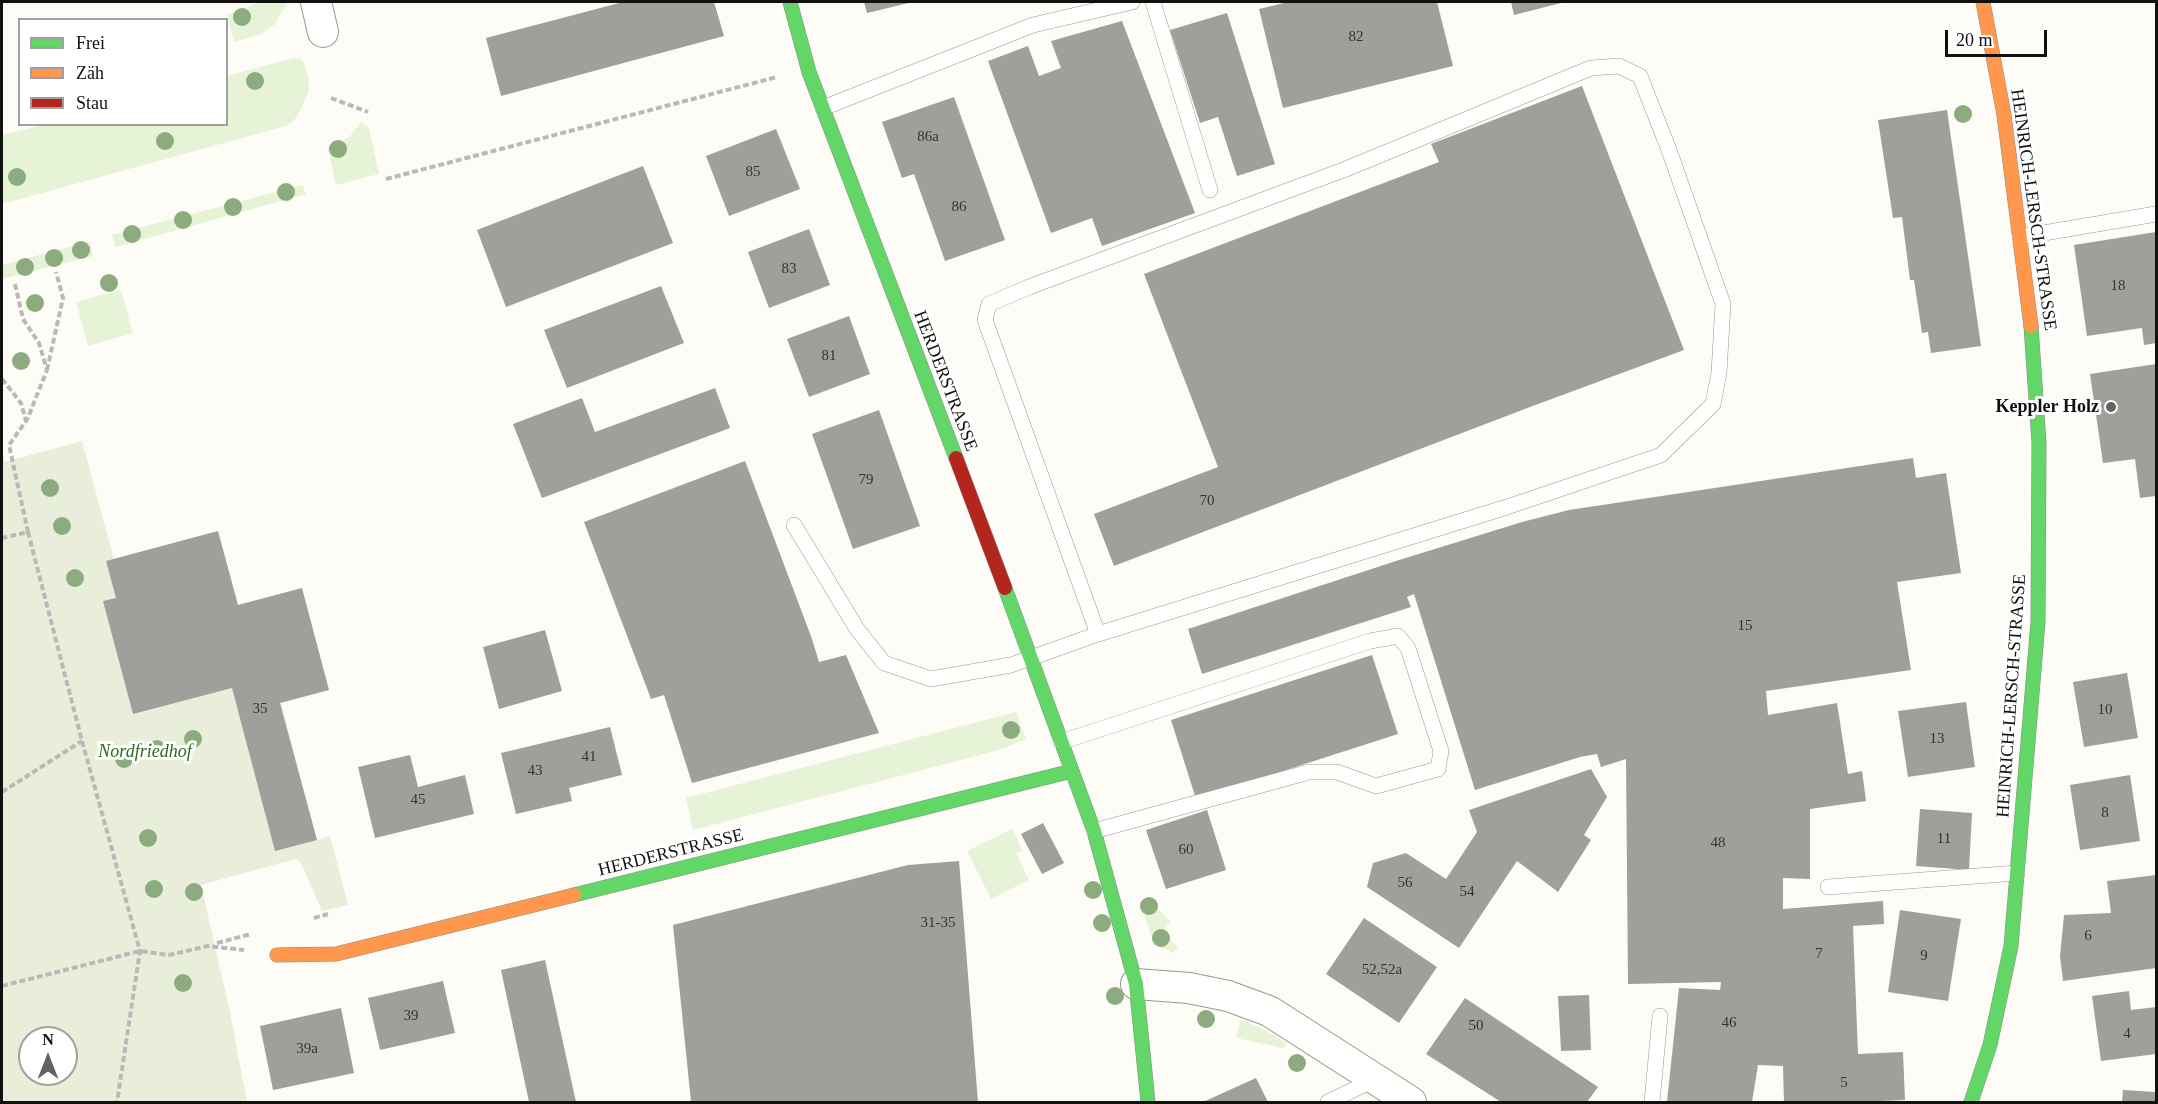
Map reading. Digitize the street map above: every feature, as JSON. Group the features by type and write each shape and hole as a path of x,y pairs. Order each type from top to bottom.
{"street":[{"path":"316,2 323,32"},
{"name":"HERDERSTRASSE","path":"790,2 808,68 1094,831 1136,984 1148,1102"},
{"name":"HEINRICH-LERSCH-STRASSE","path":"1971,1102 1990,1045 2011,946 2038,622 2039,443 2033,341 2004,115 1983,2"},
{"name":"HERDERSTRASSE","path":"277,955 336,954 1072,771"},
{"path":"1136,984 1189,988 1228,996 1269,1011 1411,1102"}],"lane":[{"path":"823,108 1034,25 1132,2"},
{"path":"1153,2 1210,190"},
{"path":"794,525 857,629 884,663 931,680 1005,666 1098,634 1507,507 1661,455 1713,404 1719,373 1723,304 1669,150 1640,76 1619,66 1592,68 1346,169 989,304 985,320 1098,634"},
{"path":"2020,237 2157,214"},
{"path":"1061,742 1370,641 1398,636 1408,648 1441,751 1438,769 1376,786 1337,772 1308,772 1094,831"},
{"path":"1828,887 2017,873"},
{"path":"1652,1102 1660,1016"},
{"path":"1328,1102 1376,1079"}],"path":[{"path":"386,179 782,76"},
{"path":"331,98 368,112"},
{"path":"56,272 63,298 47,370 26,421 9,445 28,532 82,741 140,951 117,1102"},
{"path":"15,284 23,319 39,343 47,370"},
{"path":"2,380 21,403 26,421"},
{"path":"2,538 28,532"},
{"path":"2,792 82,741"},
{"path":"2,986 140,951 169,955 208,946 218,947"}],"green space":[{"path":"260,2 288,2 274,25 261,34 234,42 227,15"},
{"path":"294,58 302,60 304,64 309,90 295,119 286,126 2,204 2,135 38,126 228,126 228,76"},
{"path":"361,122 369,128 379,174 336,185 328,149 350,136"},
{"path":"302,185 306,194 116,247 112,235"},
{"path":"90,241 93,256 2,279 2,265"},
{"path":"121,290 133,333 88,346 76,302"},
{"name":"Nordfriedhof","path":"82,441 114,559 218,531 238,605 302,588 329,690 281,703 317,840 330,836 348,905 322,911 300,861 295,859 201,885 230,1012 247,1102 2,1102 2,451 5,462"},
{"path":"1016,712 1026,739 999,750 693,830 686,798"},
{"path":"1012,829 1022,850 1016,853 1029,880 991,899 967,851"},
{"path":"1156,907 1171,922 1162,932 1178,947 1173,953 1156,944 1151,935 1143,912"},
{"path":"1241,1019 1287,1043 1283,1048 1236,1038"}],"building":[{"path":"623,2 714,2 724,36 501,96 486,38"},
{"path":"864,2 913,2 867,13"},
{"path":"1288,2 1437,2 1453,66 1283,108 1259,9"},
{"path":"1511,2 1565,2 1514,15"},
{"path":"1227,13 1275,164 1237,176 1218,117 1200,123 1170,30"},
{"path":"1122,21 1195,213 1102,246 1092,218 1051,233 988,61 1028,46 1039,76 1061,68 1051,41"},
{"path":"1582,86 1684,350 1114,566 1094,514 1218,467 1144,274 1439,162 1431,144"},
{"path":"954,97 1005,240 945,261 914,174 902,178 882,122"},
{"path":"1947,110 1981,346 1931,353 1928,332 1922,333 1914,280 1910,280 1902,217 1893,218 1878,120"},
{"path":"776,129 800,189 729,216 706,156"},
{"path":"643,166 673,243 506,307 477,230"},
{"path":"809,229 830,285 769,308 748,252"},
{"path":"2156,232 2156,343 2144,345 2142,328 2087,336 2074,245"},
{"path":"661,286 684,343 567,388 544,330"},
{"path":"849,316 870,374 809,397 787,339"},
{"path":"2156,364 2156,496 2140,498 2135,459 2103,463 2090,374"},
{"path":"715,388 730,428 542,498 513,424 582,398 595,432"},
{"path":"879,410 920,526 853,549 812,434"},
{"path":"1913,458 1916,478 1946,473 1961,573 1897,582 1911,670 1766,691 1768,715 1837,703 1848,774 1862,771 1866,801 1810,809 1810,879 1783,878 1783,909 1883,901 1884,924 1853,926 1858,1054 1903,1052 1905,1100 1784,1102 1783,1066 1758,1065 1752,1102 1667,1102 1679,988 1720,990 1721,982 1628,984 1626,759 1601,767 1597,754 1580,757 1475,790 1414,594 1407,597 1411,607 1202,674 1188,629 1396,561 1569,510"},
{"path":"745,461 819,662 846,655 879,733 692,783 664,695 651,699 584,522"},
{"path":"218,531 238,605 302,588 329,690 280,703 317,840 275,851 232,688 133,714 103,601 116,598 106,561"},
{"path":"545,630 562,691 499,709 483,647"},
{"path":"1372,655 1398,734 1196,799 1171,720"},
{"path":"2127,673 2138,738 2084,747 2073,682"},
{"path":"1966,702 1975,767 1908,777 1898,711"},
{"path":"610,727 622,775 569,788 572,801 516,814 501,753"},
{"path":"410,755 418,787 465,775 474,814 375,838 358,767"},
{"path":"1591,769 1607,797 1584,835 1591,840 1558,892 1517,861 1459,948 1367,887 1373,863 1406,853 1446,879 1477,832 1469,810"},
{"path":"2130,775 2140,841 2080,850 2070,785"},
{"path":"1920,809 1972,813 1969,870 1916,866"},
{"path":"1207,810 1226,870 1166,889 1146,830"},
{"path":"1043,823 1064,863 1042,874 1021,834"},
{"path":"959,861 978,1102 691,1102 673,925 908,865"},
{"path":"2156,875 2156,968 2063,981 2060,956 2064,915 2111,913 2107,881"},
{"path":"1900,910 1961,919 1948,1001 1888,992"},
{"path":"1364,918 1437,967 1399,1023 1326,974"},
{"path":"545,960 576,1102 529,1102 501,970"},
{"path":"443,981 455,1033 380,1050 368,998"},
{"path":"2129,991 2131,1010 2156,1007 2156,1054 2101,1061 2092,996"},
{"path":"1589,995 1591,1050 1561,1051 1558,996"},
{"path":"1465,998 1598,1087 1587,1102 1501,1102 1426,1054"},
{"path":"341,1008 354,1073 273,1090 260,1026"},
{"path":"1256,1078 1268,1102 1203,1102"},
{"path":"2123,1090 2156,1092 2156,1102 2122,1102"}],"traffic: fast":[{"path":"790,2 809,72 956,458"},
{"path":"1971,1102 1990,1045 2011,946 2038,622 2039,443 2031,326"},
{"path":"1005,588 1094,831 1136,984 1148,1102"},
{"path":"574,895 1072,771"}],"traffic: slow":[{"path":"1983,2 2004,115 2031,326"},
{"path":"277,955 336,954 574,895"}],"traffic: jam":[{"path":"956,458 1005,588"}],"place":[{"name":"Keppler Holz","path":"2111,407"}]}
